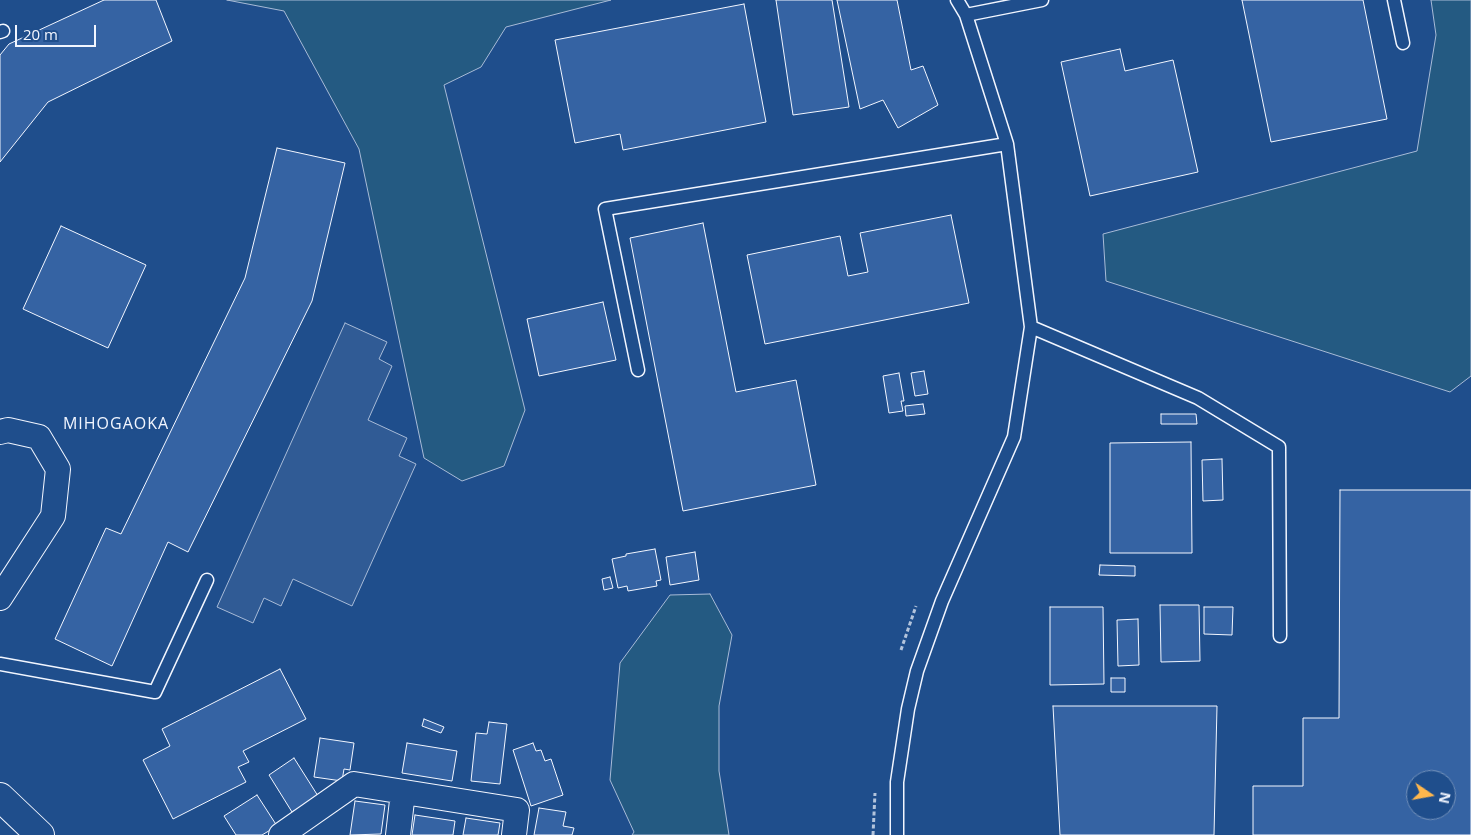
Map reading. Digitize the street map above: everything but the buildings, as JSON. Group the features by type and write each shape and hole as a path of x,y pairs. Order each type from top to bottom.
{"street":[{"path":"0,432 8,430 39,437 58,469 53,516 0,598"},
{"path":"281,835 354,784 517,810 514,835"},
{"path":"398,835 403,792"},
{"path":"0,797 40,835"}],"lane":[{"path":"897,835 897,782 908,709 917,671 942,601 1014,437 1031,327 1007,144 966,15 957,0"},
{"path":"966,15 1042,0"},
{"path":"1394,0 1403,43"},
{"path":"638,370 605,209 1007,144"},
{"path":"1031,327 1198,398 1279,447 1280,636"},
{"path":"0,664 155,692 207,580"}],"shaded area":[{"path":"227,0 611,0 506,27 481,67 444,85 525,410 504,466 462,481 424,458 359,149 284,11"},
{"path":"1431,0 1471,0 1471,376 1450,392 1106,281 1103,234 1417,151 1436,35"},
{"path":"345,323 387,342 379,359 392,366 368,420 407,438 399,456 416,464 352,606 293,579 281,606 264,598 253,623 217,607"},
{"path":"710,594 732,635 719,706 719,771 729,835 632,835 634,832 610,780 620,663 670,595"}],"district":[{"name":"MIHOGAOKA","path":"116,424"}]}
